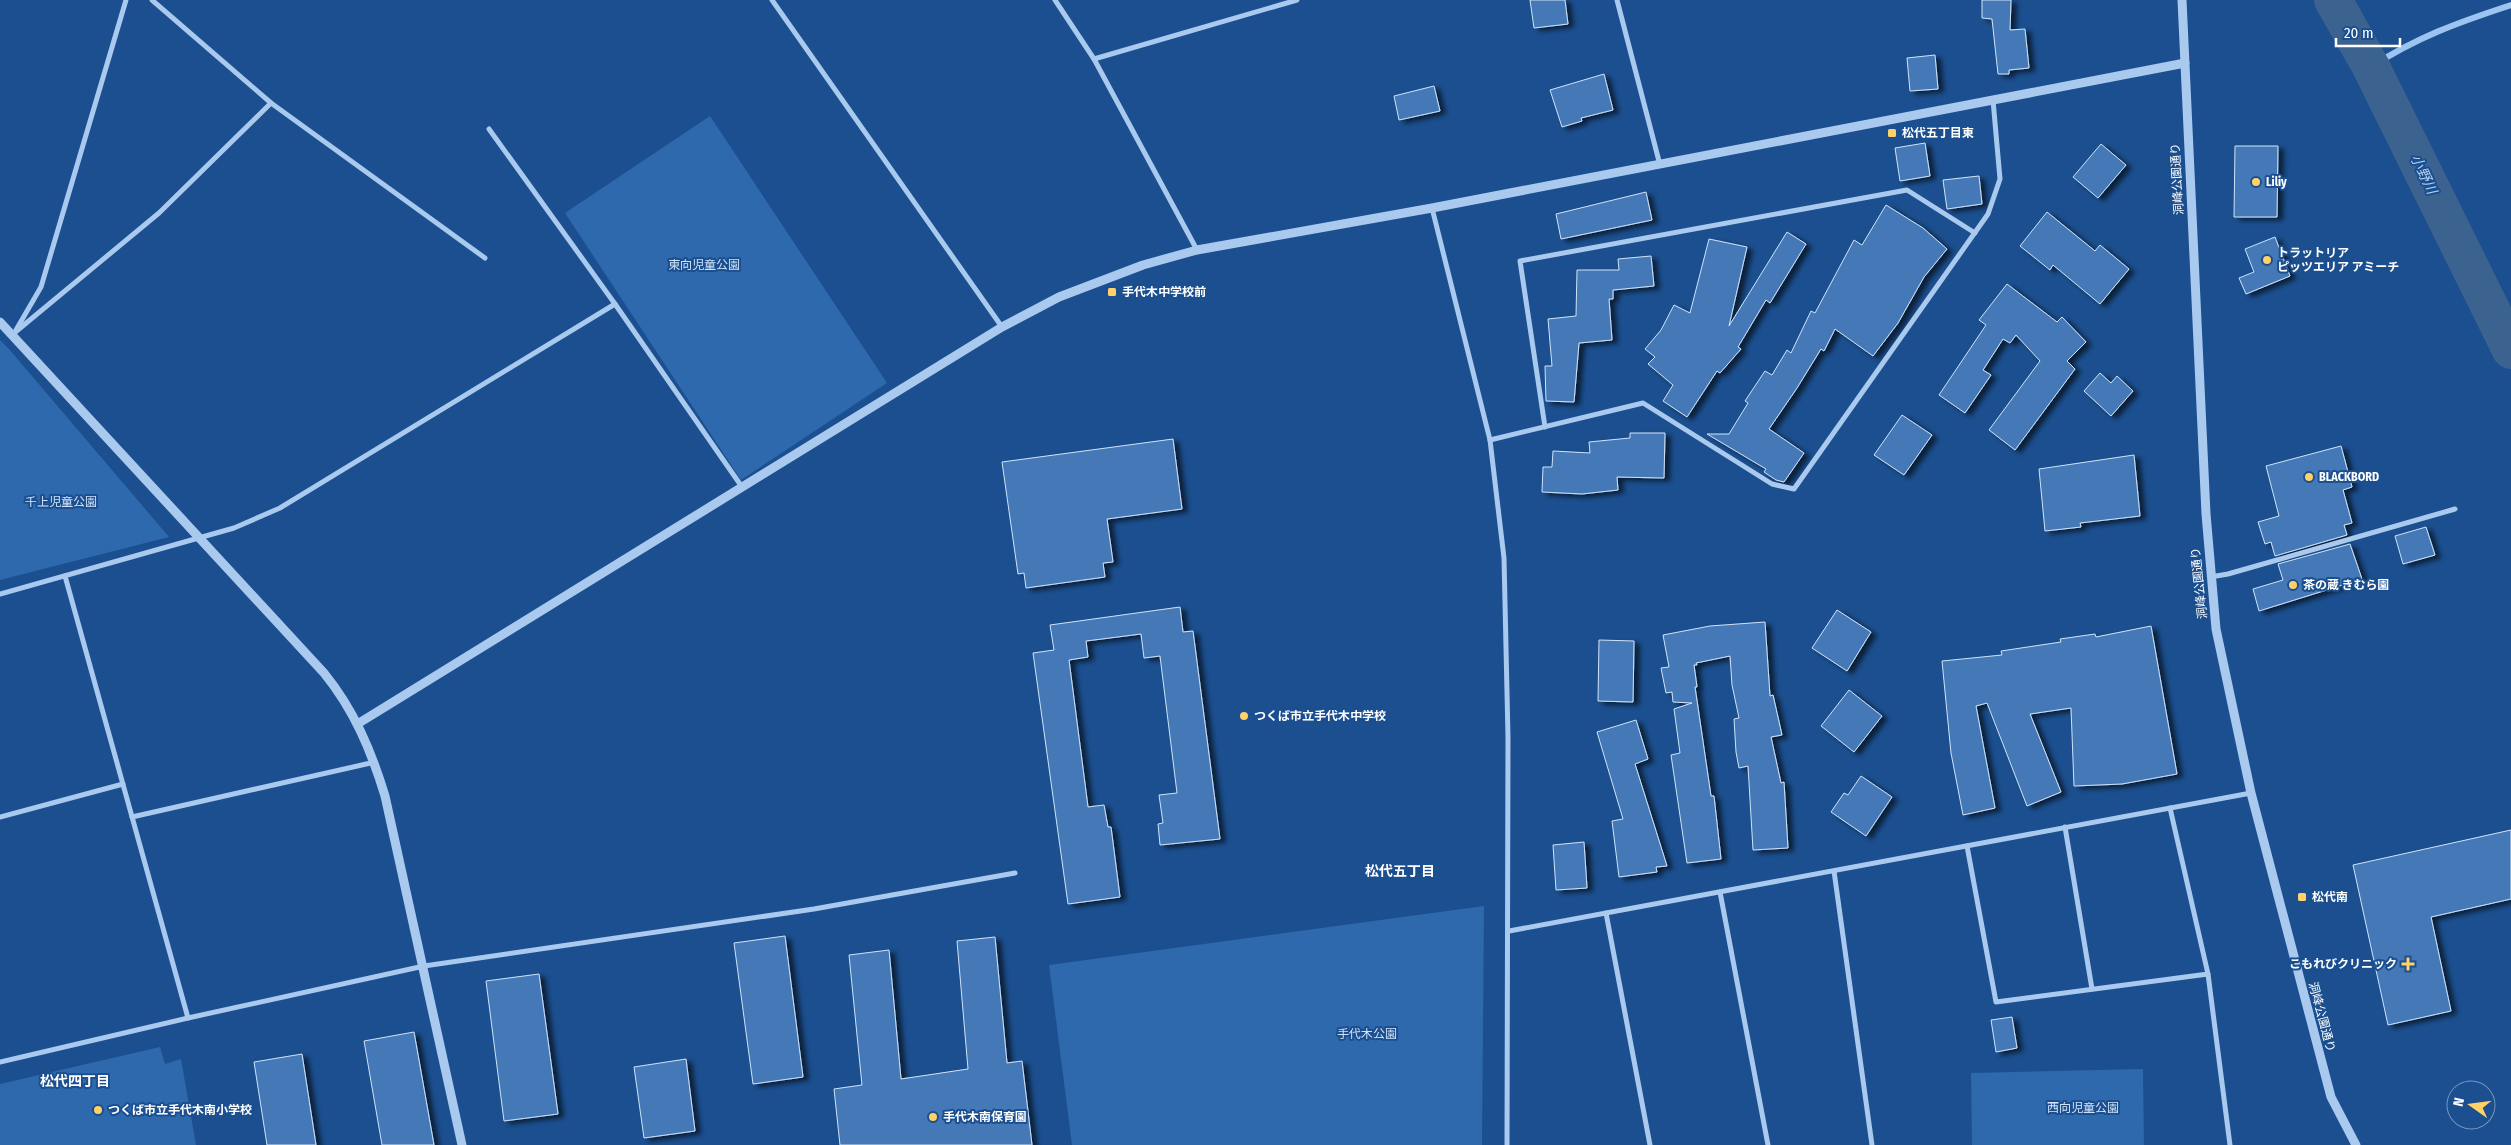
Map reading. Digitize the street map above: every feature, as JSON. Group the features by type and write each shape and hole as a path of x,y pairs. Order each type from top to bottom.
{"street":[{"path":"13,334 42,287 126,0"},
{"path":"152,0 271,104 485,258"},
{"path":"772,0 1002,327"},
{"path":"1055,0 1094,59 1197,250"},
{"path":"1094,59 1297,0"},
{"path":"1617,0 1660,165"},
{"name":"洞峰公園通り","path":"2182,0 2210,577 2225,678 2250,792 2331,1097 2356,1145"},
{"path":"359,723 1002,327 1059,297 1143,265 1197,250 1660,165 2184,62"},
{"path":"1490,440 1644,403 1772,484 1794,489 1988,214 2000,179 1993,100"},
{"path":"13,334 160,213 271,104"},
{"path":"489,129 615,304 742,487"},
{"path":"1545,427 1520,261 1907,190 1975,233"},
{"path":"1432,208 1490,440 1504,558 1509,931 1507,1145"},
{"path":"0,594 234,528 280,508 615,304"},
{"path":"0,322 324,673 342,695 359,723 375,762 385,796 462,1145"},
{"path":"2210,577 2228,574 2455,509"},
{"path":"65,576 188,1018"},
{"path":"132,817 375,762"},
{"path":"0,817 123,784"},
{"path":"1509,931 2250,792"},
{"path":"2170,808 2208,974 2230,1145"},
{"path":"2065,827 2092,989"},
{"path":"1967,846 1996,1002 2208,974"},
{"path":"1834,871 1872,1145"},
{"path":"0,1062 424,966 814,909 1015,873"},
{"path":"1720,892 1768,1145"},
{"path":"1606,913 1650,1145"}],"green space":[{"name":"東向児童公園","path":"710,116 887,383 741,480 565,213"},
{"name":"千上児童公園","path":"0,340 9,349 169,537 0,580"},
{"name":"手代木公園","path":"1484,906 1482,1145 1072,1145 1049,965"},
{"name":"つくば市立手代木南小学校","path":"160,1047 165,1064 181,1059 196,1145 0,1145 0,1084"},
{"name":"西向児童公園","path":"2143,1069 2144,1145 1972,1145 1971,1073"}],"building":[{"path":"1530,0 1565,0 1568,24 1534,28"},
{"path":"1982,0 2011,0 2010,30 2025,29 2029,68 2009,70 2009,74 1998,74 1992,19 1982,18"},
{"path":"1935,55 1938,89 1910,91 1907,58"},
{"path":"1604,74 1613,110 1581,118 1582,121 1562,127 1550,90"},
{"path":"1434,86 1440,111 1399,120 1394,96"},
{"path":"1925,143 1930,176 1900,181 1895,148"},
{"path":"2101,144 2126,165 2098,198 2073,177"},
{"name":"Liliy","path":"2235,146 2278,146 2277,217 2234,217"},
{"path":"1979,176 1982,204 1947,209 1943,180"},
{"path":"1646,192 1652,220 1561,239 1556,214"},
{"path":"1886,205 1923,228 1947,249 1924,277 1898,323 1873,356 1835,329 1824,351 1821,349 1769,429 1804,453 1784,482 1776,480 1764,472 1766,469 1707,434 1729,434 1748,403 1745,401 1765,371 1772,375 1787,350 1791,353 1811,311 1815,313 1854,240 1862,245"},
{"path":"2047,212 2095,251 2100,245 2129,269 2100,304 2053,265 2050,270 2020,246"},
{"path":"1787,232 1806,244 1770,303 1766,300 1738,347 1741,349 1720,373 1717,371 1687,417 1663,401 1673,385 1648,364 1655,357 1645,349 1661,330 1674,305 1690,313 1709,239 1747,247 1729,326"},
{"name":"トラットリア ピッツエリア アミーチ","path":"2275,237 2290,276 2246,294 2239,278 2254,272 2245,249"},
{"path":"1651,256 1654,286 1613,290 1613,299 1609,299 1612,340 1579,343 1574,402 1546,401 1545,366 1552,366 1548,319 1576,316 1577,270 1619,270 1618,259"},
{"path":"2007,284 2057,322 2062,317 2086,342 2067,361 2075,369 2015,450 1989,430 2040,361 2016,335 2010,343 2003,339 1983,370 1991,375 1965,413 1939,395 1986,325 1979,320"},
{"path":"2100,373 2111,383 2117,376 2133,391 2111,416 2084,391"},
{"path":"1902,415 1932,435 1904,475 1874,455"},
{"path":"1630,433 1665,433 1664,478 1617,477 1618,490 1582,494 1542,492 1543,467 1552,467 1553,451 1590,453 1589,442 1630,438"},
{"path":"1173,439 1182,509 1107,519 1113,562 1103,563 1105,577 1026,588 1024,573 1018,574 1002,462"},
{"path":"2341,446 2352,487 2343,490 2352,523 2344,525 2347,535 2275,556 2271,542 2265,544 2258,522 2279,516 2266,466"},
{"path":"2134,455 2140,516 2080,523 2081,527 2045,531 2039,469"},
{"path":"2426,527 2435,555 2403,564 2395,536"},
{"path":"2350,544 2362,579 2259,611 2253,589 2283,580 2278,564"},
{"path":"1180,607 1183,632 1193,631 1220,839 1160,845 1158,824 1163,823 1159,795 1177,793 1160,656 1144,658 1141,634 1086,641 1088,657 1069,660 1088,807 1104,805 1108,827 1111,827 1120,897 1068,904 1033,653 1054,650 1050,625"},
{"path":"1837,610 1871,632 1847,671 1812,648"},
{"path":"1765,622 1770,696 1773,695 1782,735 1771,737 1781,783 1784,782 1788,848 1753,850 1748,766 1739,768 1736,752 1734,719 1739,718 1732,685 1730,656 1694,665 1697,687 1695,687 1711,796 1714,796 1721,859 1687,863 1671,755 1680,753 1674,709 1692,703 1673,702 1672,692 1666,693 1661,668 1669,667 1663,635 1710,626"},
{"path":"2151,626 2177,774 2122,784 2074,786 2071,708 2030,714 2061,792 2027,806 1987,703 1976,706 1995,808 1963,815 1951,753 1942,661 2002,655 2001,651 2061,642 2060,639 2095,634 2096,637"},
{"path":"1599,640 1634,641 1633,702 1598,701"},
{"path":"1849,690 1882,716 1854,752 1821,726"},
{"path":"1636,720 1648,759 1635,764 1667,866 1656,867 1657,872 1619,877 1612,821 1623,819 1597,732"},
{"path":"1861,776 1892,797 1866,836 1831,812 1844,793 1848,795"},
{"name":"こもれびクリニック","path":"2511,830 2511,899 2431,917 2451,1011 2388,1025 2353,865"},
{"path":"1584,842 1587,888 1556,890 1553,845"},
{"path":"785,936 803,1077 753,1084 734,943"},
{"path":"995,937 1007,1063 1022,1061 1032,1145 840,1145 834,1089 862,1085 849,955 889,950 901,1079 968,1069 957,941"},
{"path":"539,974 558,1114 504,1121 486,981"},
{"path":"2012,1017 2017,1048 1996,1052 1991,1020"},
{"path":"414,1032 434,1145 382,1145 364,1041"},
{"path":"302,1054 316,1145 267,1145 254,1062"},
{"path":"686,1059 695,1131 644,1138 634,1067"}],"waterway":[{"name":"小野川","path":"2333,0 2371,67 2511,350"},
{"path":"2371,67 2388,56 2439,31 2511,5"}],"place":[{"name":"松代五丁目東","path":"1892,133"},
{"name":"Liliy","path":"2256,182"},
{"name":"トラットリア ピッツエリア アミーチ","path":"2267,260"},
{"name":"手代木中学校前","path":"1112,292"},
{"name":"BLACKBORD","path":"2309,477"},
{"name":"茶の蔵 きむら園","path":"2293,585"},
{"name":"つくば市立手代木中学校","path":"1244,716"},
{"name":"松代南","path":"2302,897"},
{"name":"こもれびクリニック","path":"2408,964"},
{"name":"つくば市立手代木南小学校","path":"98,1110"},
{"name":"手代木南保育園","path":"933,1117"}],"district":[{"name":"松代五丁目","path":"1400,871"},
{"name":"松代四丁目","path":"75,1081"}]}
